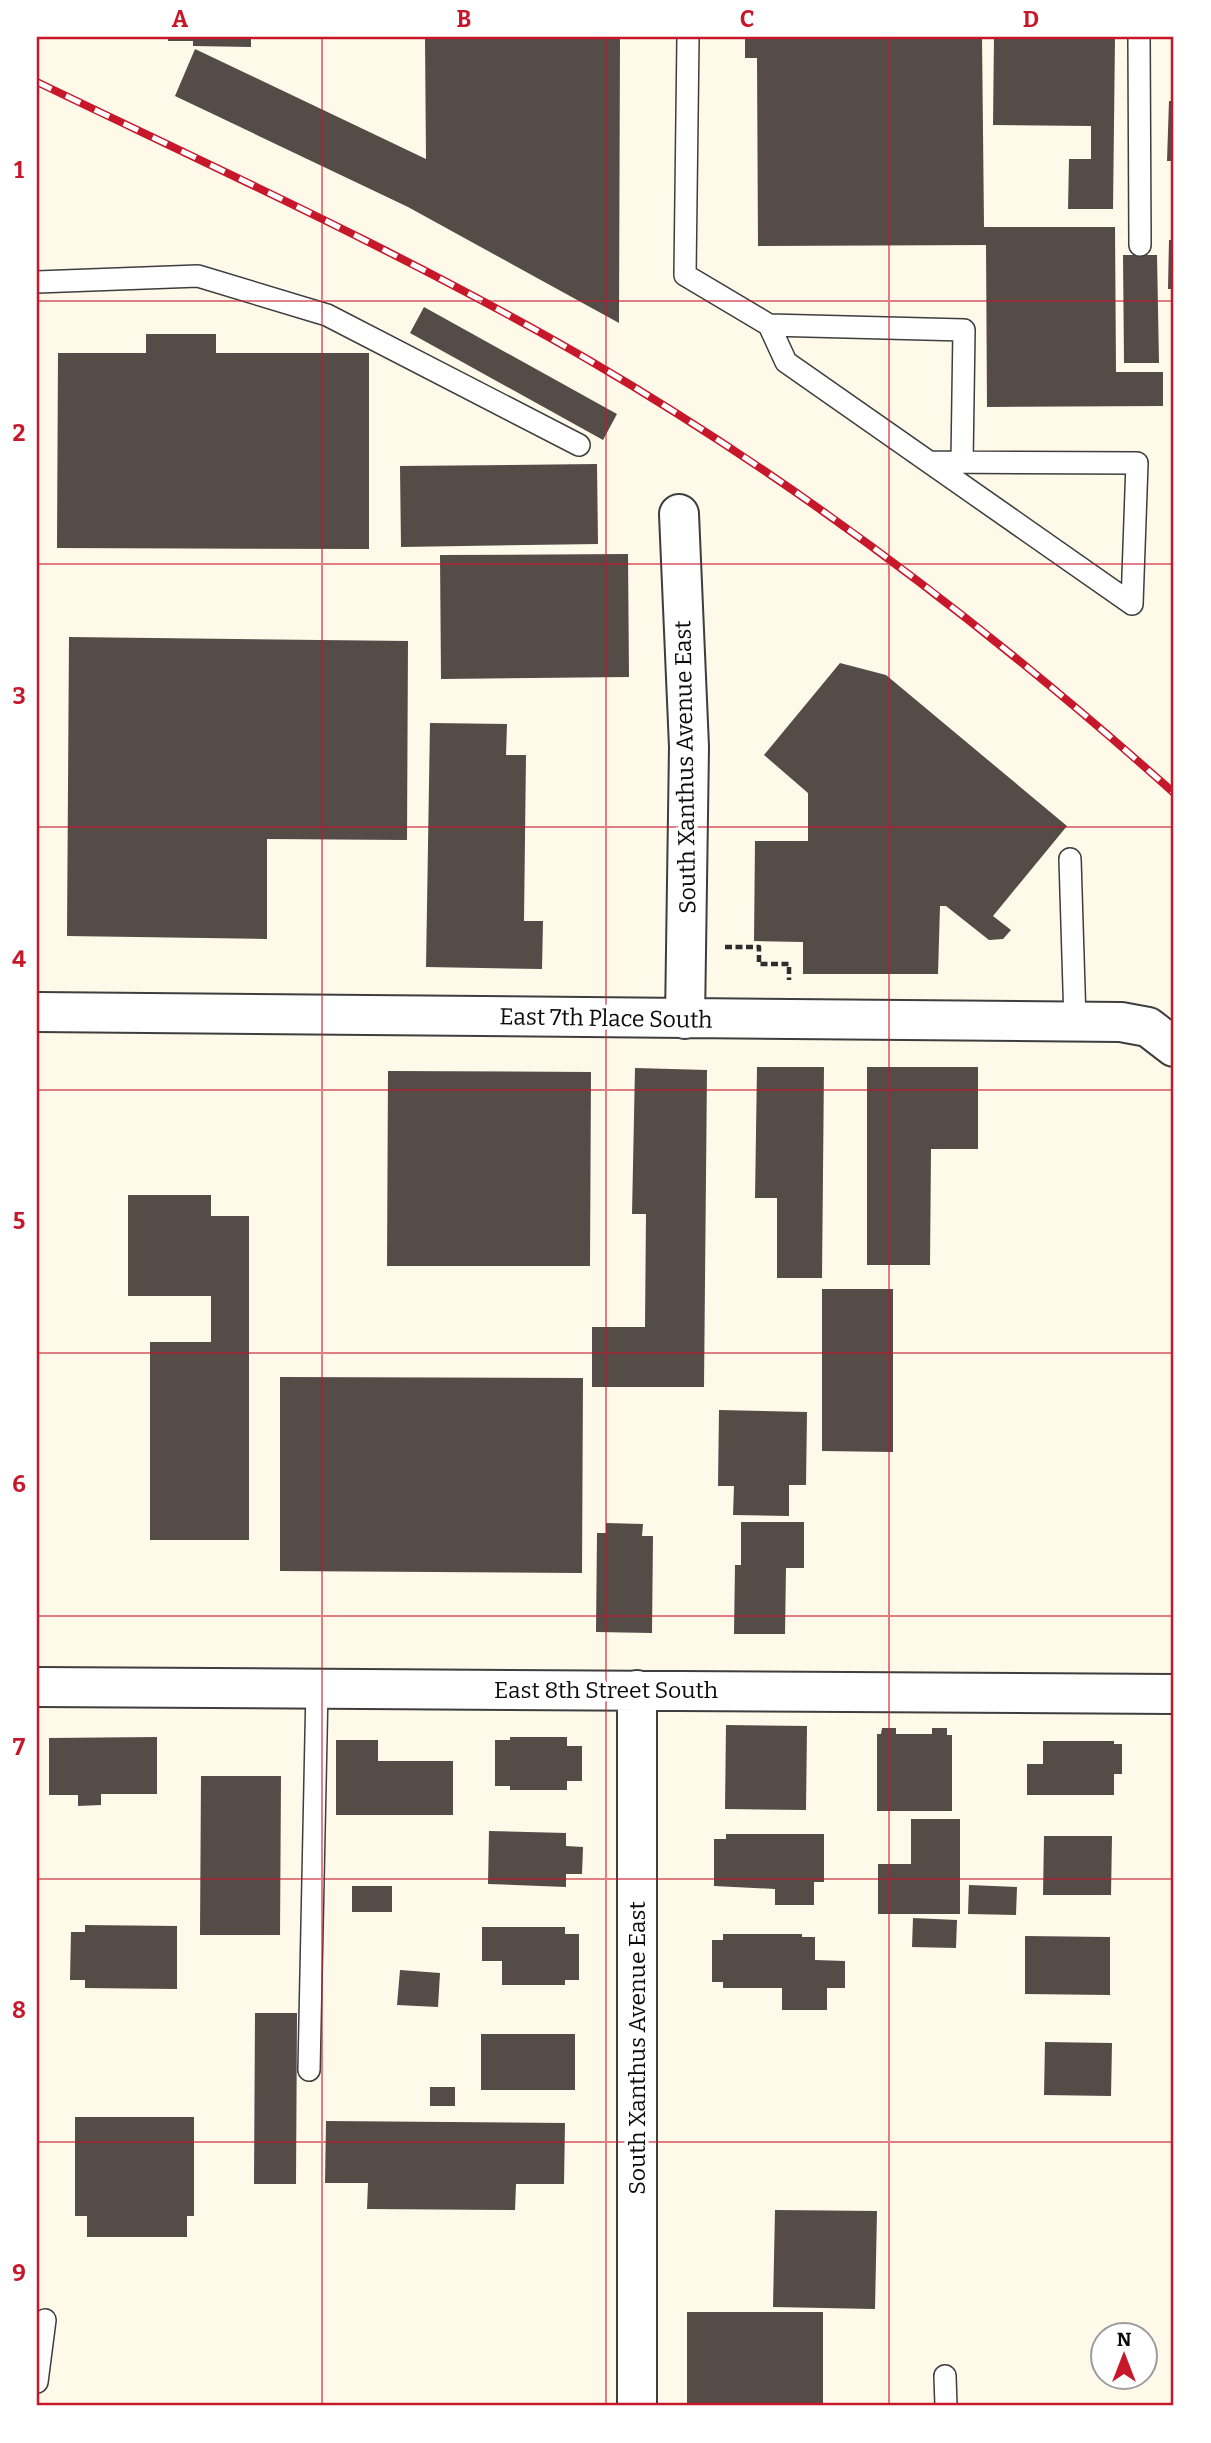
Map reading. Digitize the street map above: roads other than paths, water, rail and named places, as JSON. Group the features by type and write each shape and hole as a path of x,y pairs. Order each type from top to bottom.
{"street":[{"name":"South Xanthus Avenue East","path":"679,514 689,747 685,1020"},
{"name":"East 7th Place South","path":"37,1012 685,1020 1075,1021 1148,1027 1172,1044"},
{"name":"East 8th Street South","path":"37,1687 1174,1694"},
{"name":"South Xanthus Avenue East","path":"636,2406 637,1690"}],"lane":[{"path":"688,37 685,275 769,326 964,330 962,462"},
{"path":"1139,37 1139,245"},
{"path":"37,282 198,276 327,315 579,445"},
{"path":"769,326 786,362 1132,604 1137,463 929,462"},
{"path":"1070,859 1075,1021"},
{"path":"309,2070 317,1688"},
{"path":"37,2382 45,2320"},
{"path":"945,2376 946,2406"}],"railway":[{"path":"37,82 315,215 452,285 587,359 665,406 817,507 964,616 1174,793"}]}
